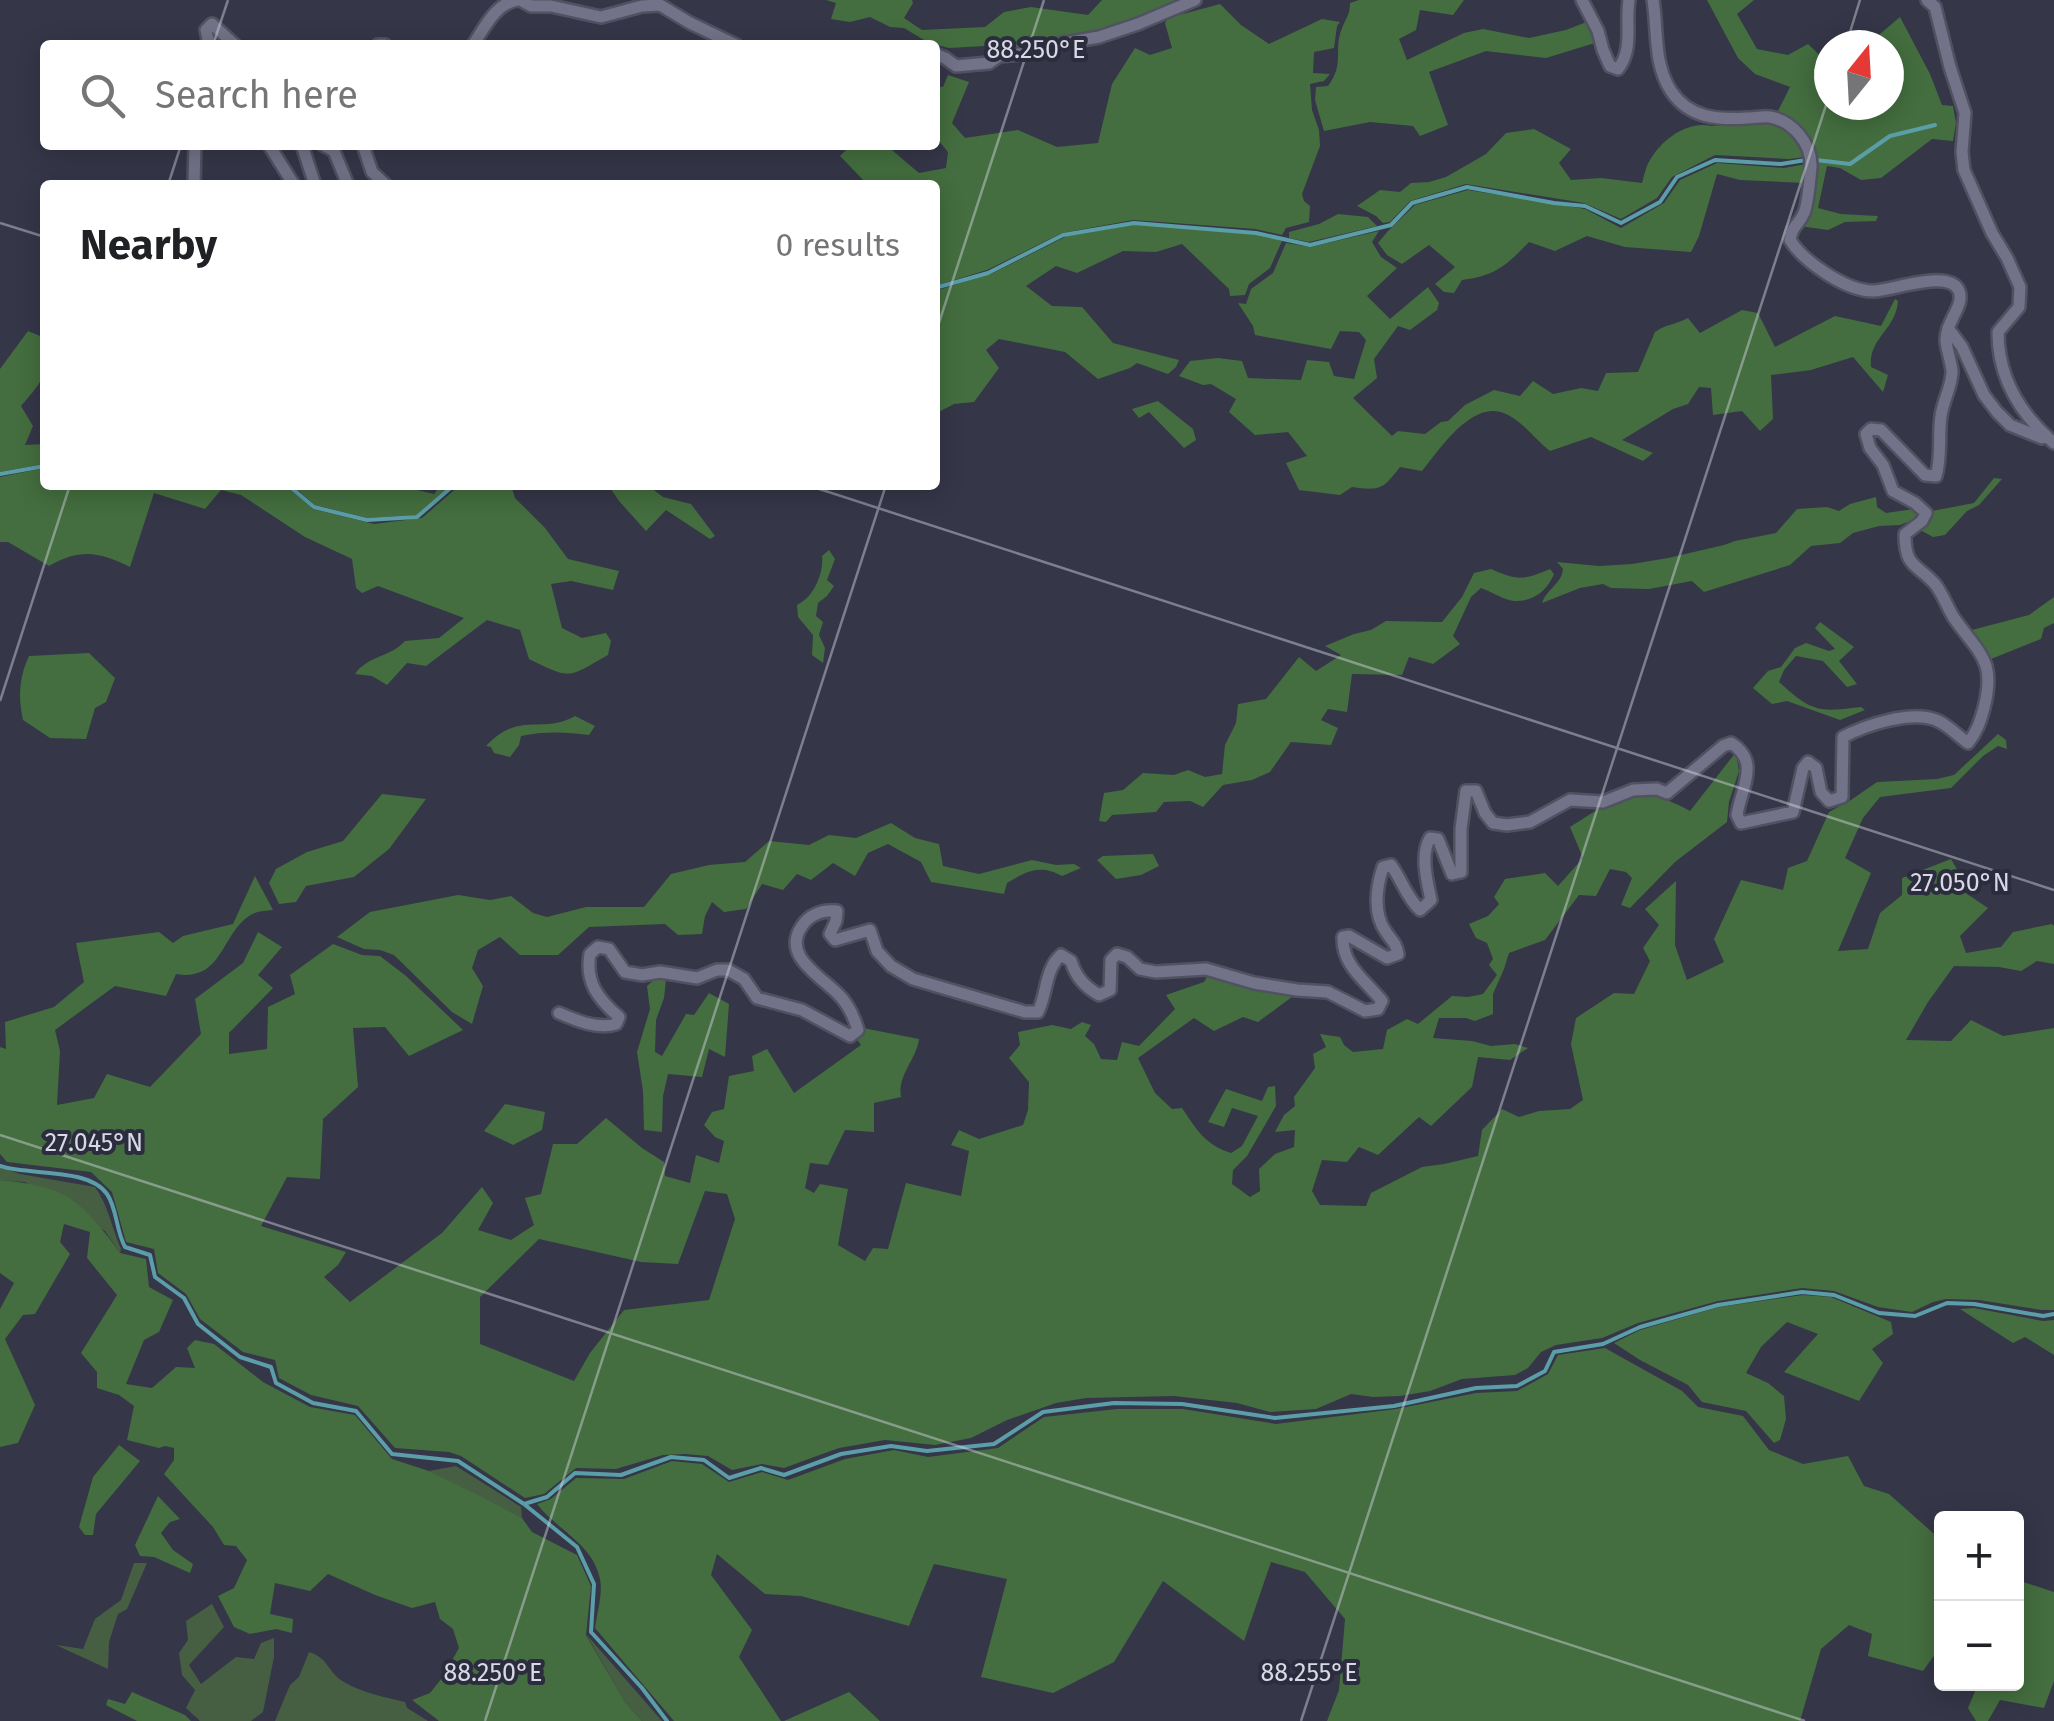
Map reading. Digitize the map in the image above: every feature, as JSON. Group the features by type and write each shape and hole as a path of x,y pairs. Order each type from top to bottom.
{"street":[{"path":"477,40 500,7 519,0 531,6 551,6 601,17 660,5 725,40"},
{"path":"940,56 956,66 988,63 999,56 1099,38 1195,0"},
{"path":"1582,0 1610,66 1618,69 1625,60 1629,0"},
{"path":"558,1013 607,1028 616,1024 619,1017 597,997 588,968 590,954 598,947 609,950 625,972 697,978 728,970 744,979 757,998 802,1010 850,1036 858,1030 853,1014 840,995 800,958 794,942 807,920 824,910 836,911 830,934 835,940 870,930 878,951 892,966 914,979 1025,1012 1038,1012 1053,962 1061,955 1071,961 1087,988 1099,995 1110,990 1111,960 1117,954 1140,968 1156,972 1206,969 1254,983 1328,992 1364,1011 1378,1010 1382,1001 1358,979 1342,944 1343,937 1349,936 1388,958 1398,954 1396,944 1383,929 1377,907 1383,867 1390,865 1410,901 1420,910 1430,900 1425,846 1430,838 1438,840 1452,874 1462,872 1461,830 1466,790 1476,791 1485,813 1494,822 1530,822 1570,800 1603,802 1633,790 1657,789 1667,793 1731,743 1746,757 1748,772 1737,816 1741,823 1793,812 1803,768 1808,762 1816,768 1821,792 1829,801 1842,798 1844,737 1863,726 1924,718 1936,720 1968,743 1977,733 1983,711 1990,680 1987,664 1938,587 1914,567 1905,550 1905,534 1926,513 1893,491 1866,434 1871,429 1881,430 1925,475 1936,476 1942,409 1951,384 1946,338 1962,296 1958,286 1952,281 1918,282 1871,291 1830,276 1798,253 1790,240 1804,214 1811,164 1809,148 1800,134 1770,117 1719,120 1701,116 1682,104 1670,90 1658,63 1652,0"},
{"path":"1928,0 1935,7 1964,114 1964,170 2020,287 2019,307 1998,332 2006,380 2013,398 2038,430 2054,443"},
{"path":"208,40 206,30 212,24 230,40"},
{"path":"194,180 195,150"},
{"path":"272,150 291,180"},
{"path":"304,150 313,180"},
{"path":"331,150 346,180"},
{"path":"365,150 372,172 381,180"},
{"path":"1948,328 1997,412 2010,425 2054,443"}],"green space":[{"path":"826,0 912,0 904,18 922,30 985,27 1004,12 1031,7 1088,15 1102,0 1190,0 1097,33 995,53 1002,45 949,48 940,46 940,40 924,40 904,28 890,27 870,17 850,22 831,19 836,3"},
{"path":"1464,0 1453,15 1420,10 1416,30 1399,39 1407,60 1464,33 1483,29 1529,38 1589,21 1598,42 1546,58 1486,51 1429,72 1448,125 1420,136 1413,126 1370,122 1324,131 1315,100 1316,87 1328,86 1333,78 1350,3"},
{"path":"1707,0 1754,0 1737,14 1757,49 1788,55 1808,44 1814,50 1814,120 1904,120 1904,30 1885,30 1900,17 1942,105 1953,106 1953,141 1932,139 1881,178 1861,180 1840,168 1827,166 1818,208 1878,216 1876,221 1845,222 1828,230 1800,226 1810,214 1816,163 1811,139 1778,111 1790,87 1755,74 1738,58"},
{"path":"1220,4 1269,44 1322,19 1340,22 1334,48 1314,52 1313,73 1330,74 1324,81 1310,84 1320,146 1302,194 1310,206 1309,222 1286,228 1282,235 1255,229 1133,220 1062,233 987,270 940,284 940,180 863,180 840,156 846,150 892,150 919,173 946,168 948,152 940,142 940,87 948,75 969,82 952,123 965,138 1018,130 1057,147 1098,143 1112,84 1135,48 1150,55 1172,48 1165,23 1168,18"},
{"path":"1769,122 1793,134 1805,157 1715,155 1672,177 1657,198 1621,219 1584,203 1466,184 1410,201 1390,222 1383,223 1357,206 1380,190 1400,192 1411,183 1446,177 1486,154 1506,133 1534,129 1571,149 1559,163 1571,180 1601,178 1642,183 1655,152 1685,129"},
{"path":"1717,163 1784,168 1806,164 1805,183 1740,180 1717,174 1691,252 1625,247 1587,236 1555,251 1529,242 1500,268 1462,280 1454,293 1444,292 1435,284 1455,267 1429,245 1402,264 1387,255 1378,243 1415,205 1468,190 1585,209 1621,228 1664,203 1680,180"},
{"path":"1338,214 1368,217 1377,226 1309,242 1289,238 1289,232"},
{"path":"1137,224 1261,235 1282,241 1270,268 1249,284 1245,295 1230,296 1229,289 1182,244 1156,252 1123,251 1077,273 1056,266 1026,286 1052,306 1082,307 1113,343 1179,360 1176,367 1168,374 1137,363 1098,379 1065,352 999,339 986,350 999,368 974,402 954,404 940,411 940,289 993,273 1067,236"},
{"path":"1379,231 1372,242 1381,257 1397,268 1367,296 1390,319 1428,287 1439,303 1437,310 1410,330 1398,326 1374,359 1377,378 1353,398 1392,436 1398,431 1425,434 1494,390 1520,396 1533,381 1553,394 1581,388 1598,391 1606,373 1638,372 1655,332 1688,318 1700,333 1742,310 1758,313 1775,347 1835,316 1881,326 1895,299 1898,301 1893,319 1871,357 1871,367 1888,375 1883,392 1853,357 1811,370 1771,375 1773,419 1760,431 1742,411 1713,415 1711,388 1699,387 1688,404 1622,440 1653,453 1643,461 1591,437 1550,451 1508,415 1483,413 1459,428 1422,471 1400,467 1380,487 1352,487 1340,495 1299,490 1286,463 1307,456 1288,432 1255,435 1229,412 1236,399 1211,384 1179,376 1190,361 1218,358 1242,361 1248,378 1301,380 1307,360 1329,362 1334,376 1354,379 1366,340 1359,332 1340,331 1331,349 1255,335 1238,303 1246,304 1251,289 1273,273 1286,243 1310,247"},
{"path":"28,331 40,336 40,382 21,406 33,426 25,445 40,444 40,465 0,472 0,369"},
{"path":"1158,401 1193,429 1196,440 1184,448 1149,412 1139,418 1132,409"},
{"path":"40,469 40,490 221,490 205,509 154,493 130,567 90,554 71,556 49,566 8,542 0,542 0,477"},
{"path":"1994,478 2002,479 1945,535 1933,537 1922,531 1921,524 1932,511 1974,503"},
{"path":"221,490 292,490 313,509 374,524 422,518 454,490 513,490 515,498 568,559 619,571 613,590 571,581 551,584 562,628 582,638 606,633 611,641 608,655 576,672 562,673 529,659 520,630 487,620 426,666 407,663 387,685 372,676 355,674 405,641 439,638 464,618 378,586 362,593 356,588 352,559 305,537 241,495"},
{"path":"298,490 417,490 434,494 445,490 417,515 368,518 315,505"},
{"path":"611,490 654,490 663,497 691,504 715,536 710,539 666,510 646,531"},
{"path":"1876,497 1877,507 1886,513 1914,509 1918,513 1913,520 1900,525 1879,526 1853,533 1840,543 1811,546 1790,565 1704,592 1692,581 1649,589 1611,588 1603,584 1580,588 1542,603 1562,574 1557,562 1599,566 1668,558 1776,533 1797,509 1827,507 1839,511"},
{"path":"829,550 835,559 827,580 834,586 818,603 816,616 823,622 819,635 825,648 823,663 812,655 813,635 798,617 797,605 816,585 822,556"},
{"path":"1491,569 1515,577 1550,569 1554,574 1539,594 1527,600 1506,599 1481,588 1471,597 1453,636 1460,644 1433,664 1409,657 1402,675 1352,674 1347,712 1328,709 1321,720 1338,728 1331,745 1291,742 1270,772 1223,785 1203,807 1190,801 1164,802 1156,812 1112,815 1106,822 1099,821 1104,793 1123,790 1143,773 1174,775 1188,770 1205,777 1222,774 1225,745 1236,723 1238,704 1266,699 1299,657 1316,671 1341,655 1325,646 1386,621 1442,622 1462,597 1474,573"},
{"path":"2054,597 2054,623 2044,628 2041,639 1991,659 1968,631 2029,615"},
{"path":"1820,622 1854,647 1839,661 1857,684 1847,687 1823,661 1796,656 1779,682 1817,708 1865,710 1840,720 1787,701 1772,704 1753,688 1768,671 1781,667 1795,648 1806,643 1829,651 1835,649 1815,628"},
{"path":"89,653 115,678 106,702 95,708 86,739 50,738 23,720 20,688 29,656"},
{"path":"575,716 595,726 589,735 555,732 521,736 510,757 494,753 486,746 509,729 552,724"},
{"path":"1998,734 2006,740 2007,749 1998,746 1983,756 1951,788 1880,797 1863,818 1845,858 1871,873 1838,951 1868,949 1880,913 1902,895 1902,878 1951,859 1959,873 1955,886 1988,908 1960,936 1966,953 2001,947 2013,932 2054,926 2054,964 2037,961 2021,971 1954,966 1906,1040 1951,1041 1971,1020 2003,1036 2054,1028 2054,1310 1946,1299 1912,1312 1878,1307 1834,1291 1802,1288 1718,1301 1638,1323 1602,1338 1556,1345 1541,1352 1528,1368 1515,1375 1462,1379 1430,1391 1400,1396 1351,1394 1316,1409 1270,1412 1237,1403 1174,1396 1086,1398 1056,1403 1007,1420 971,1438 935,1445 885,1440 839,1448 784,1468 762,1464 732,1470 708,1456 685,1454 663,1455 616,1469 576,1468 544,1494 525,1498 461,1456 395,1448 358,1406 311,1395 279,1378 275,1360 243,1352 200,1319 186,1294 158,1273 154,1249 126,1242 112,1192 91,1172 7,1162 0,1154 0,1047 6,1049 5,1022 54,1007 84,982 76,943 159,932 173,943 183,936 233,924 255,876 273,910 249,916 203,971 176,974 166,996 115,986 55,1030 60,1051 57,1105 94,1098 107,1074 150,1087 201,1034 195,999 243,963 258,932 282,947 258,975 273,988 229,1033 229,1054 267,1049 268,1007 295,994 290,975 333,944 362,955 380,956 463,1030 409,1056 385,1027 353,1028 358,1087 323,1119 320,1179 287,1177 261,1226 346,1252 324,1277 350,1302 442,1233 482,1187 493,1203 478,1230 511,1240 534,1225 525,1198 541,1194 553,1144 577,1144 606,1118 664,1162 665,1176 690,1183 696,1155 719,1163 724,1141 704,1125 712,1112 724,1109 729,1076 754,1071 752,1056 767,1049 794,1093 861,1045 856,1038 863,1028 919,1039 902,1082 901,1097 874,1103 874,1132 845,1130 828,1165 810,1163 805,1188 814,1193 820,1184 848,1189 838,1245 865,1261 873,1248 888,1249 906,1183 961,1196 969,1151 951,1145 959,1130 979,1139 1023,1125 1029,1082 1009,1058 1020,1045 1018,1032 1052,1025 1071,1029 1082,1022 1091,1025 1085,1036 1101,1059 1117,1060 1122,1042 1139,1046 1175,1009 1166,995 1204,982 1209,974 1296,994 1258,1022 1243,1017 1214,1031 1194,1018 1138,1058 1155,1093 1172,1109 1182,1108 1208,1141 1231,1153 1242,1146 1258,1116 1232,1108 1224,1127 1208,1122 1226,1089 1262,1101 1268,1087 1275,1086 1276,1106 1247,1156 1233,1170 1232,1184 1250,1197 1260,1191 1259,1169 1275,1154 1294,1147 1295,1130 1275,1132 1284,1115 1295,1106 1294,1097 1315,1068 1313,1054 1326,1047 1320,1034 1340,1037 1353,1052 1383,1049 1387,1030 1407,1019 1418,1024 1452,996 1483,994 1497,975 1489,965 1493,959 1487,943 1476,938 1469,924 1488,916 1499,904 1494,897 1505,879 1545,873 1558,886 1583,858 1570,827 1628,796 1655,797 1690,811 1736,752 1739,771 1727,822 1675,862 1630,908 1621,905 1632,878 1626,872 1610,869 1596,896 1579,895 1545,940 1509,953 1493,994 1493,1014 1475,1021 1439,1018 1433,1038 1528,1048 1510,1060 1478,1057 1472,1087 1431,1126 1419,1117 1378,1155 1359,1147 1347,1162 1322,1160 1312,1191 1320,1205 1366,1206 1371,1193 1422,1167 1478,1156 1482,1130 1502,1109 1519,1117 1570,1109 1583,1100 1571,1044 1576,1018 1614,993 1634,994 1650,961 1643,948 1659,925 1645,909 1676,881 1675,945 1687,980 1724,962 1714,939 1741,880 1783,890 1788,868 1807,861 1829,812 1877,782 1954,775","holes":["705,1191 727,1194 735,1219 709,1300 624,1310 590,1353 574,1381 480,1344 480,1297 539,1239 641,1262 678,1264"]},
{"path":"382,794 426,799 389,849 354,877 306,886 296,902 279,904 269,883 276,869 307,852 343,841"},
{"path":"891,823 915,838 939,844 943,866 979,874 1032,860 1081,868 1062,876 1047,870 1027,872 1007,883 1004,894 931,882 921,862 888,844 868,853 855,876 833,863 811,880 797,874 783,890 762,884 746,909 724,912 712,902 702,934 678,935 665,924 589,927 558,955 520,955 500,937 478,950 472,968 483,986 472,1024 452,1012 394,955 364,949 337,937 370,912 458,895 490,900 511,896 533,913 547,917 586,907 644,907 671,874 745,862 769,841 809,845 829,835 856,838"},
{"path":"1153,854 1159,866 1141,875 1116,879 1097,860 1103,856"},
{"path":"655,979 666,980 656,1020 655,1052 662,1056 686,1014 694,1015 709,993 729,1004 725,1057 709,1049 702,1077 668,1074 662,1132 644,1130 637,1052 650,1009 647,986"},
{"path":"505,1104 545,1112 542,1130 513,1145 484,1131"},
{"path":"0,1167 95,1187 107,1209 120,1253 105,1231 25,1182 0,1180"},
{"path":"0,1180 40,1186 72,1200 120,1253 146,1259 149,1287 173,1300 159,1332 144,1340 126,1384 152,1388 176,1367 195,1368 187,1348 195,1340 214,1344 263,1382 310,1407 355,1415 392,1459 429,1471 482,1497 522,1518 532,1532 577,1555 591,1586 586,1635 625,1702 642,1721 439,1721 412,1700 430,1693 459,1648 453,1629 440,1619 435,1602 412,1608 328,1574 310,1591 275,1583 270,1614 293,1619 292,1633 276,1629 250,1634 234,1627 218,1596 234,1588 247,1560 236,1546 224,1545 213,1527 164,1474 174,1460 174,1448 127,1440 134,1406 119,1395 97,1388 97,1372 81,1353 117,1295 87,1258 90,1232 64,1224 60,1242 70,1254 35,1314 23,1315 5,1339 35,1405 18,1443 0,1447 0,1309 14,1283 0,1273"},
{"path":"1803,1295 1831,1297 1891,1322 1893,1334 1872,1349 1883,1363 1859,1401 1784,1372 1818,1334 1787,1322 1761,1347 1746,1373 1784,1396 1786,1419 1780,1440 1774,1443 1746,1411 1702,1402 1688,1385 1614,1343 1640,1330 1719,1307"},
{"path":"1960,1309 2054,1320 2054,1355 2025,1337 2013,1343"},
{"path":"1605,1348 1682,1391 1698,1407 1743,1416 1769,1450 1803,1464 1848,1456 1864,1486 1889,1494 1934,1534 1934,1656 1923,1671 1868,1656 1872,1634 1849,1625 1821,1649 1800,1721 1327,1721 1339,1690 1345,1619 1305,1572 1271,1562 1244,1641 1163,1581 1114,1662 1053,1693 981,1677 1007,1579 934,1564 909,1626 801,1596 765,1594 717,1554 711,1575 752,1630 739,1657 781,1721 674,1721 595,1628 601,1590 596,1567 582,1547 537,1504 551,1499 576,1478 624,1479 672,1461 702,1464 729,1482 762,1472 788,1480 845,1459 894,1450 928,1457 998,1448 1044,1417 1117,1409 1183,1409 1276,1424 1396,1409 1476,1393 1517,1391 1548,1374 1558,1355"},
{"path":"119,1445 140,1461 96,1514 93,1535 85,1535 79,1527 93,1477"},
{"path":"456,1466 521,1507 522,1518 429,1471"},
{"path":"158,1496 180,1519 170,1522 161,1533 173,1550 193,1564 190,1573 154,1557 140,1556 135,1545"},
{"path":"134,1563 147,1563 127,1609 118,1614 109,1642 108,1669 56,1645 83,1649 95,1619 121,1600"},
{"path":"2024,1582 2054,1592 2054,1681 2044,1708 2000,1700 1988,1721 1976,1721 1968,1708 1975,1691 2024,1691"},
{"path":"212,1604 224,1627 189,1665 201,1684 236,1657 254,1659 261,1643 274,1638 263,1712 251,1721 200,1721 186,1708 195,1690 182,1675 179,1653 188,1640 186,1621"},
{"path":"586,1634 662,1721 642,1721 625,1702"},
{"path":"309,1652 321,1658 344,1682 405,1702 407,1708 428,1721 275,1721"},
{"path":"132,1692 191,1721 137,1721 106,1705 108,1699 125,1704"},
{"path":"849,1692 880,1721 784,1721"}],"waterway":[{"path":"1816,160 1850,164 1890,136 1935,125"},
{"path":"940,287 988,273 1063,235 1134,223 1256,233 1310,245 1391,225 1412,203 1467,187 1585,206 1621,223 1660,202 1677,177 1715,160 1781,164 1806,160"},
{"path":"0,474 40,467"},
{"path":"294,490 314,507 367,520 417,517 448,490"},
{"path":"0,1166 72,1176 98,1185 110,1200 125,1247 150,1255 155,1277 184,1298 198,1324 240,1357 271,1367 276,1383 313,1403 356,1411 392,1454 458,1461 524,1504 577,1547 594,1584 591,1632 667,1721"},
{"path":"524,1504 547,1497 575,1473 621,1475 671,1457 704,1460 729,1478 761,1468 784,1475 841,1454 891,1446 927,1451 994,1444 1043,1412 1114,1403 1182,1404 1275,1418 1394,1406 1476,1388 1517,1386 1545,1371 1554,1352 1603,1344 1640,1327 1718,1305 1802,1292 1834,1295 1879,1313 1915,1316 1947,1303 2043,1316 2054,1314"}]}
